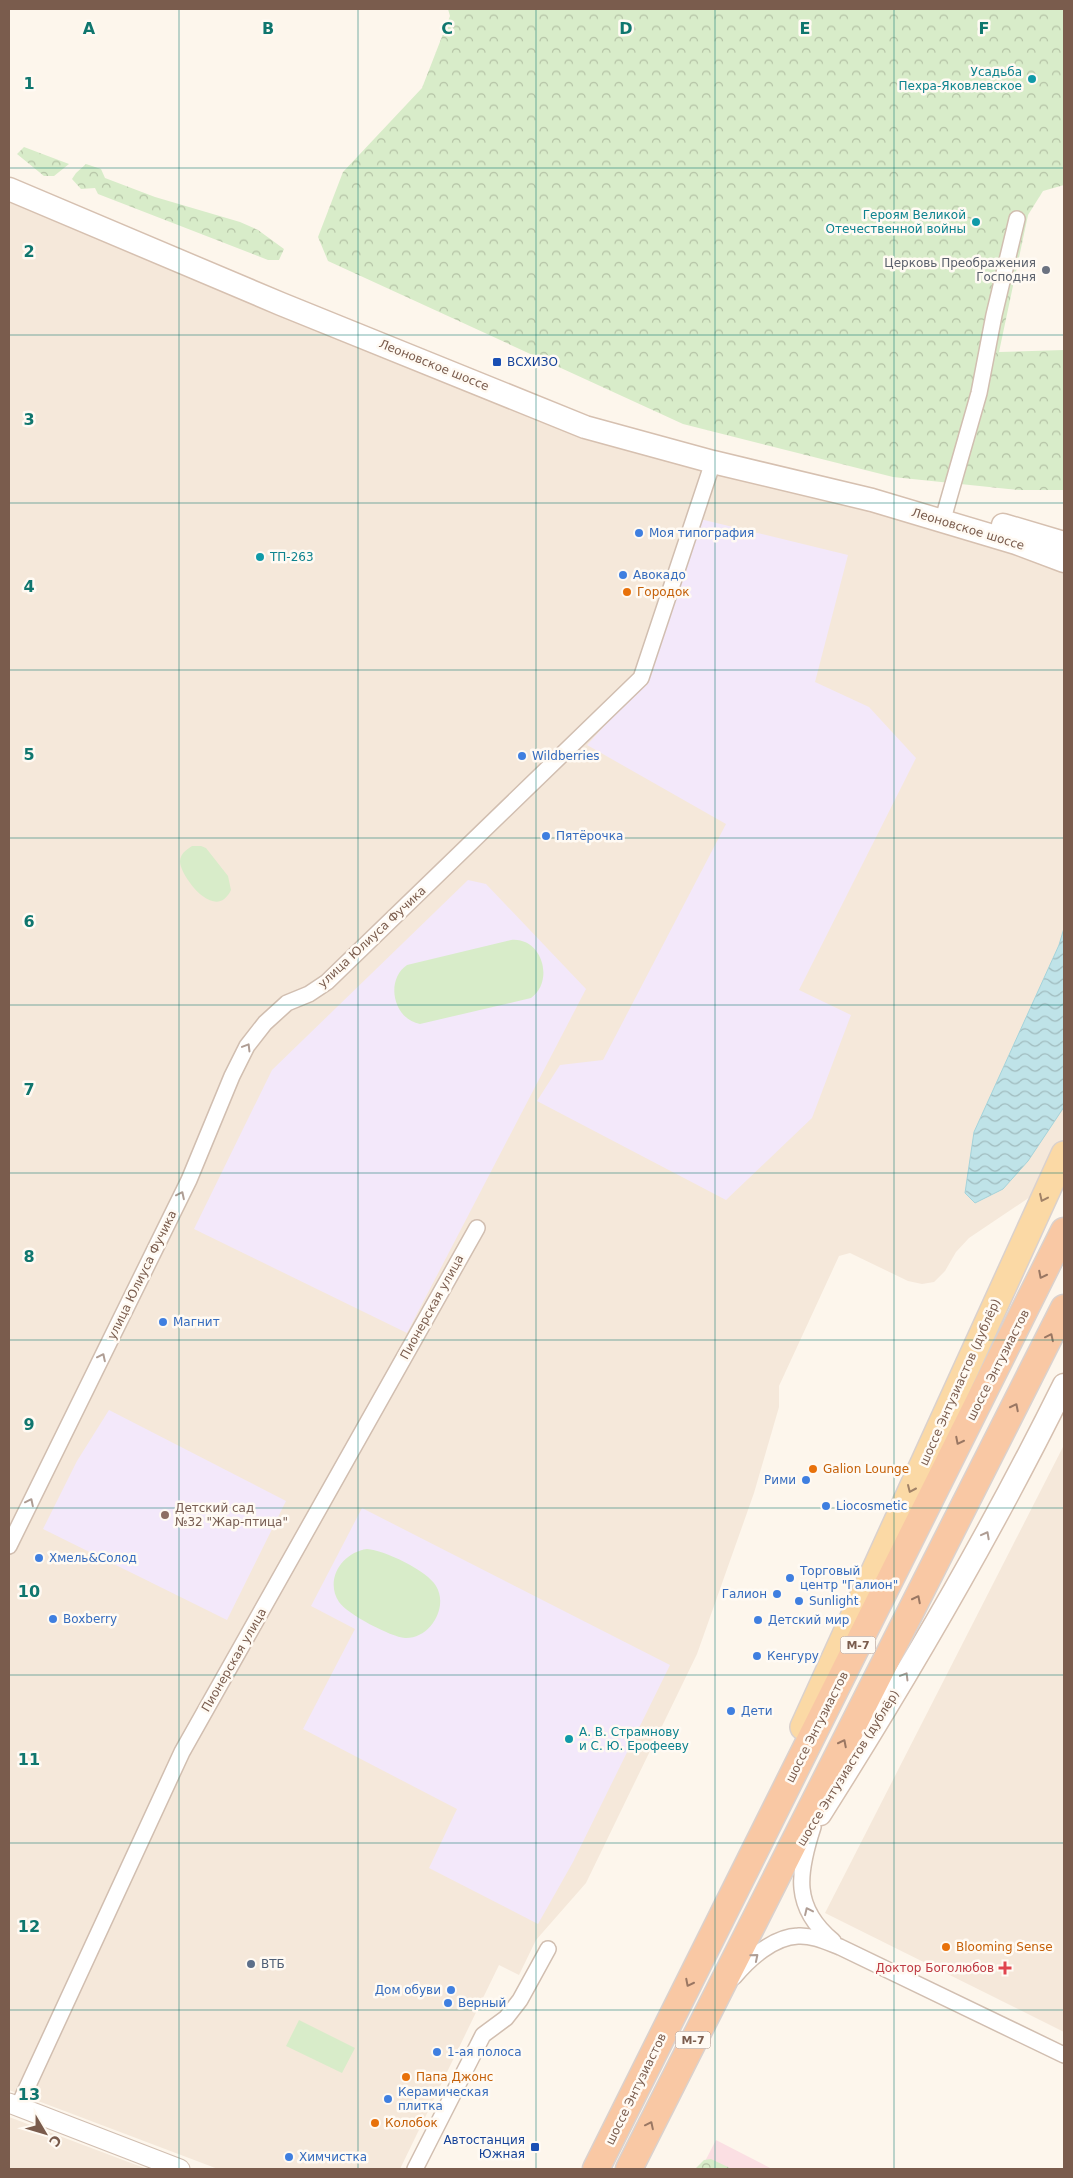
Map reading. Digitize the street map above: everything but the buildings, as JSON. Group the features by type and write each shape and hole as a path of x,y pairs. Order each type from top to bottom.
{"highway":[{"name":"шоссе Энтузиастов","path":"596,2169 1064,1231"},
{"name":"М-7","path":"629,2169 1064,1308"}],"main road":[{"name":"Леоновское шоссе","path":"9,189 281,304 585,427 713,462 872,500 1016,543 1064,561"},
{"name":"Леоновское шоссе","path":"872,500 945,512 1035,533 1064,543"},
{"name":"шоссе Энтузиастов (дублёр)","path":"711,1939 795,1745 1064,1154"},
{"name":"шоссе Энтузиастов (дублёр)","path":"758,1912 878,1722 963,1579 1064,1385"}],"street":[{"path":"945,512 979,393 994,315 1017,219"},
{"name":"улица Юлиуса Фучика","path":"9,1546 189,1180 232,1076 247,1046 265,1023 287,1003 309,994 327,982 641,678 713,462"},
{"name":"Пионерская улица","path":"14,2105 182,1752 477,1228"},
{"path":"815,1822 804,1853 801,1879 803,1901 809,1915 819,1930 840,1947"},
{"path":"710,2006 741,1968 768,1946 785,1938 799,1936 815,1938 840,1947 1064,2055"},
{"path":"415,2169 483,2036 506,2018 520,2000 548,1949"},
{"path":"14,2105 180,2169"},
{"path":"588,2169 623,2116"}],"shaded area":[{"path":"9,197 571,431 875,508 1032,557 1064,572 1064,1144 1033,1195 969,1238 956,1252 945,1271 934,1282 922,1284 908,1281 850,1253 839,1256 779,1386 779,1407 754,1493 697,1654 586,1883 536,1940 519,1975 499,1965 400,2169 218,2169 9,2090"},
{"path":"700,519 848,555 815,682 869,707 916,758 799,990 851,1015 812,1118 726,1200 537,1101 560,1065 603,1060 726,824 587,745 647,679"},
{"path":"468,880 486,884 586,989 407,1333 194,1229 272,1070"},
{"name":"Детский сад №32 \"Жар-птица\"","path":"109,1410 286,1501 227,1620 43,1529 77,1461"},
{"path":"1064,1445 1064,2032 825,1913"},
{"path":"362,1508 670,1665 573,1862 538,1924 429,1868 457,1809 303,1729 355,1629 311,1606"},
{"path":"9,2117 147,2169 9,2169"},
{"path":"716,2140 772,2169 701,2169"}],"green space":[{"path":"448,9 1064,9 1064,185 1043,191 1028,215 999,352 1064,350 1064,490 1019,490 893,477 683,424 328,261 318,237 343,172 422,88 450,16"},
{"path":"24,147 69,164 54,176 44,176 17,154"},
{"path":"86,164 101,169 105,178 155,197 240,222 258,230 284,249 279,260 268,260 98,194 95,188 81,189 72,179"},
{"path":"192,846 206,848 228,876 231,890 224,899 216,902 208,899 191,885 185,876 181,867 181,856"},
{"path":"511,940 522,941 531,945 542,961 542,981 538,991 531,998 420,1024 411,1021 403,1015 398,1007 394,989 400,972 407,965"},
{"path":"367,1549 384,1553 405,1562 424,1574 436,1586 440,1603 435,1620 429,1628 414,1637 398,1637 351,1613 339,1602 334,1584 338,1568 350,1555"},
{"path":"299,2020 355,2048 342,2073 286,2046"},
{"path":"711,2159 732,2169 695,2169 704,2160"}],"water":[{"path":"1064,928 1064,1107 1028,1161 1003,1189 975,1203 965,1193 974,1132 1059,945"}],"place":[{"name":"Усадьба Пехра-Яковлевское","path":"1032,79"},
{"name":"Героям Великой Отечественной войны","path":"976,222"},
{"name":"Церковь Преображения Господня","path":"1046,270"},
{"name":"ВСХИЗО","path":"497,362"},
{"name":"Моя типография","path":"639,533"},
{"name":"ТП-263","path":"260,557"},
{"name":"Авокадо","path":"623,575"},
{"name":"Городок","path":"627,592"},
{"name":"Wildberries","path":"522,756"},
{"name":"Пятёрочка","path":"546,836"},
{"name":"Магнит","path":"163,1322"},
{"name":"Galion Lounge","path":"813,1469"},
{"name":"Рими","path":"806,1480"},
{"name":"Liocosmetic","path":"826,1506"},
{"name":"Детский сад №32 \"Жар-птица\"","path":"165,1515"},
{"name":"Хмель&Солод","path":"39,1558"},
{"name":"Торговый центр \"Галион\"","path":"790,1578"},
{"name":"Галион","path":"777,1594"},
{"name":"Sunlight","path":"799,1601"},
{"name":"Boxberry","path":"53,1619"},
{"name":"Детский мир","path":"758,1620"},
{"name":"Кенгуру","path":"757,1656"},
{"name":"Дети","path":"731,1711"},
{"name":"А. В. Страмнову и С. Ю. Ерофееву","path":"569,1739"},
{"name":"Blooming Sense","path":"946,1947"},
{"name":"ВТБ","path":"251,1964"},
{"name":"Доктор Боголюбов","path":"1005,1968"},
{"name":"Дом обуви","path":"451,1990"},
{"name":"Верный","path":"448,2003"},
{"name":"1-ая полоса","path":"437,2052"},
{"name":"Папа Джонс","path":"406,2077"},
{"name":"Керамическая плитка","path":"388,2099"},
{"name":"Колобок","path":"375,2123"},
{"name":"Автостанция Южная","path":"535,2147"},
{"name":"Химчистка","path":"289,2157"}]}
